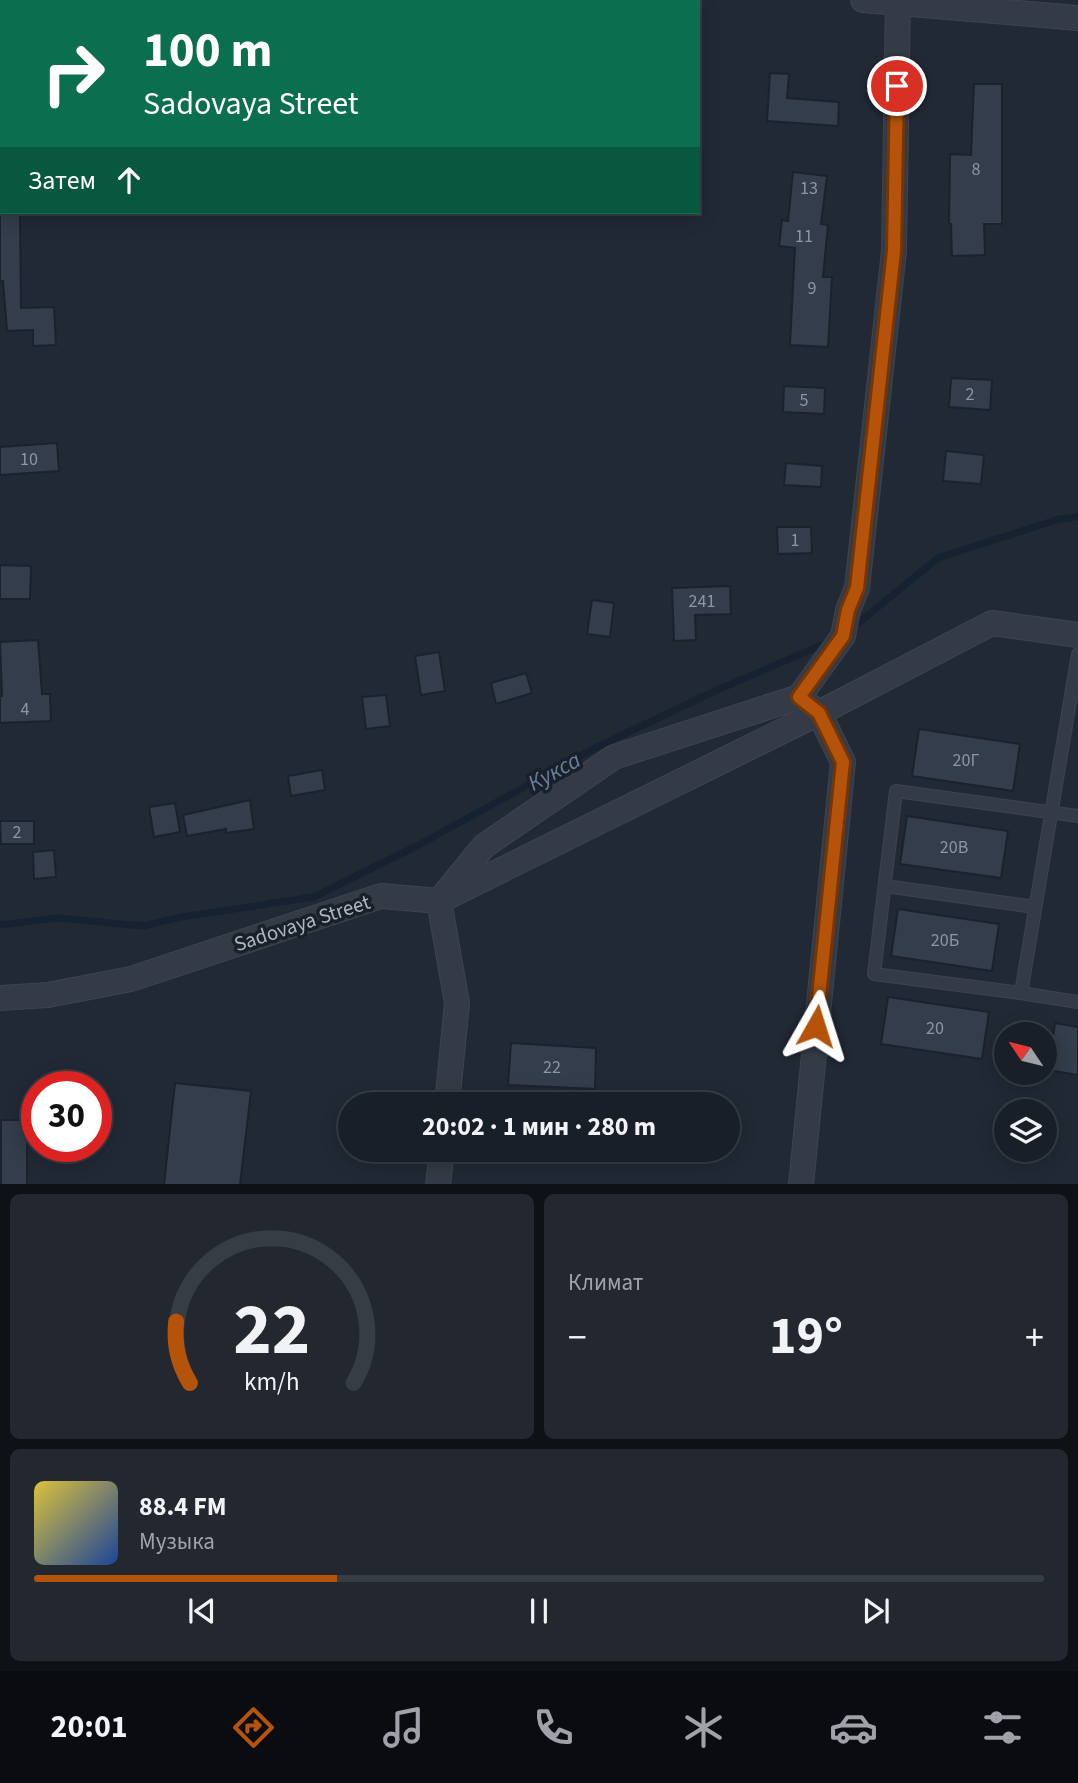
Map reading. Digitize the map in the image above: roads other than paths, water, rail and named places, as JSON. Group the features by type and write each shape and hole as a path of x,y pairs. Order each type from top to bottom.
{"street":[{"path":"863,0 1078,18"},
{"path":"448,1092 457,1003 439,901 484,846 614,757 799,697 843,636 848,610 857,588 894,251 898,2"},
{"path":"439,901 819,713 992,623 1078,635"},
{"path":"799,697 819,713 843,762 801,1184"},
{"name":"Sadovaya Street","path":"0,998 48,995 131,979 381,896 439,901"},
{"path":"439,1184 441,1162"}],"lane":[{"path":"1021,993 1078,654"},
{"path":"1078,816 897,791 874,974 1078,1002"},
{"path":"885,886 1035,907"}],"waterway":[{"name":"Кукса","path":"851,629 938,558 1059,519 1078,517"},
{"name":"Кукса","path":"0,925 58,918 143,926 181,917 314,897 417,846 595,748 715,691 829,642"}]}
